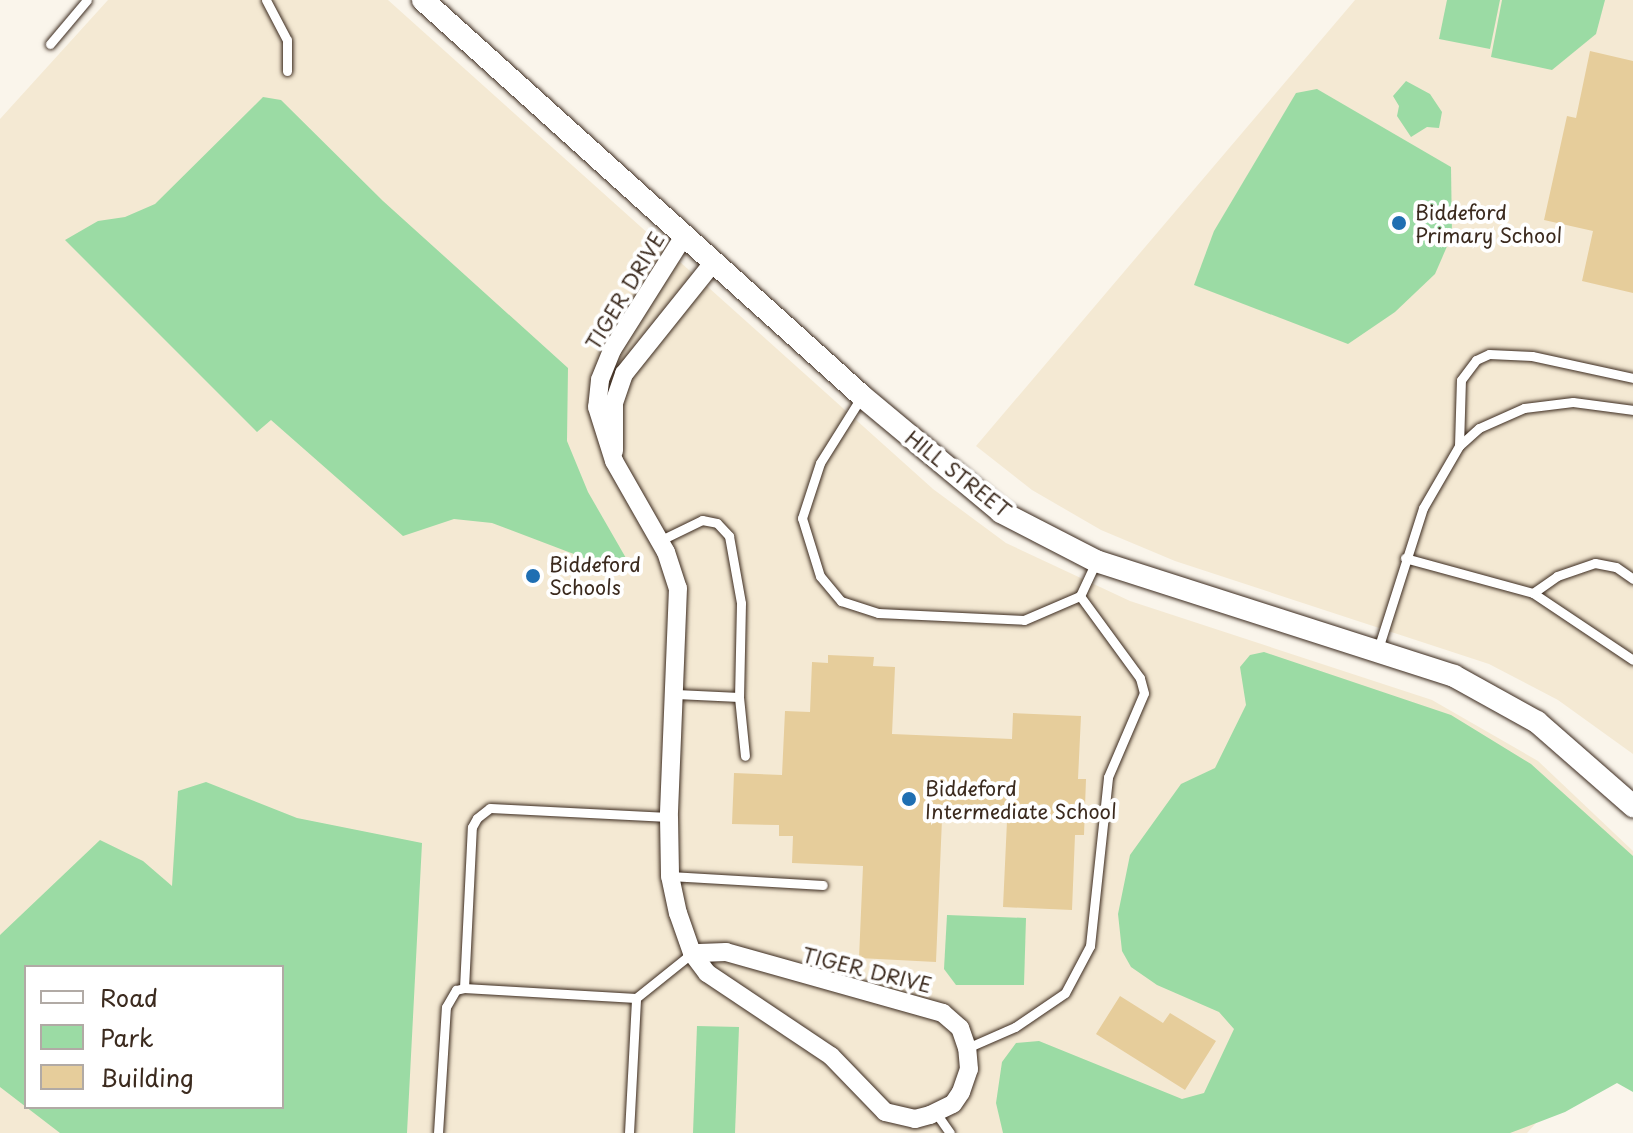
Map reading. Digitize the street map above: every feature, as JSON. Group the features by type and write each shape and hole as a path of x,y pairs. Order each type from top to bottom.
{"street":[{"name":"HILL STREET","path":"423,0 862,396 1001,512 1096,561 1378,649 1454,676 1515,708 1580,756 1633,806"},
{"name":"TIGER DRIVE","path":"684,236 612,350 600,380 600,428 614,461 659,541 678,588 669,817 670,876 692,953 723,987 831,1056 885,1112 915,1119 936,1113"},
{"name":"TIGER DRIVE","path":"614,461 614,403 624,374 713,263"},
{"name":"TIGER DRIVE","path":"692,953 726,952 863,994 931,1007 953,1020 967,1048"},
{"path":"936,1113 961,1092 969,1069 967,1048"}],"lane":[{"path":"50,44 87,0"},
{"path":"266,0 287,40 287,71"},
{"path":"1459,446 1461,380 1476,360 1489,354 1532,356 1633,378"},
{"path":"862,396 820,463 802,518 820,576 841,601 878,613 1024,620 1080,596 1096,561"},
{"path":"1378,649 1405,558 1436,478 1459,446 1489,423 1535,406 1573,402 1633,410"},
{"path":"659,541 702,520 717,523 729,536 741,603 739,697 745,756"},
{"path":"1405,558 1533,593 1633,660"},
{"path":"1533,593 1557,576 1595,563 1616,567 1633,579"},
{"path":"967,1048 1015,1027 1058,998 1077,979 1090,946 1108,777 1144,693 1140,678 1080,596"},
{"path":"676,694 739,697"},
{"path":"464,988 472,827 484,811 669,817"},
{"path":"670,876 823,885"},
{"path":"438,1133 446,1007 456,990 636,998 692,953"},
{"path":"629,1133 636,998"},
{"path":"936,1113 950,1133"}],"shaded area":[{"name":"Biddeford Schools","path":"108,0 388,0 933,489 1006,543 1130,601 1432,700 1538,761 1633,851 1633,1074 1603,1048 1527,1133 0,1133 0,119"},
{"name":"Biddeford Primary School","path":"1355,0 1633,0 1633,754 1558,700 1489,664 1175,561 1101,530 1032,490 976,446"}],"green space":[{"path":"1447,0 1500,0 1490,49 1439,39"},
{"path":"1502,0 1605,0 1596,34 1552,70 1491,57"},
{"path":"1406,81 1430,94 1442,112 1439,128 1427,127 1411,137 1397,116 1399,106 1393,96"},
{"path":"1317,89 1451,167 1452,235 1435,274 1395,312 1348,344 1194,285 1214,231 1296,93"},
{"path":"263,97 281,100 383,201 568,368 567,441 588,492 634,572 608,567 492,523 454,519 403,536 271,420 257,432 65,240 98,221 125,217 155,204"},
{"path":"1264,652 1451,715 1531,764 1633,856 1633,1092 1617,1083 1565,1112 1510,1133 1003,1133 996,1103 1002,1062 1016,1043 1039,1041 1182,1099 1204,1093 1234,1029 1219,1012 1157,985 1131,967 1122,951 1118,914 1130,855 1181,784 1215,768 1246,705 1240,667 1250,655"},
{"path":"206,782 297,818 422,843 407,1133 60,1133 29,1109 284,1109 284,965 24,965 24,1105 0,1087 0,935 100,840 143,861 172,886 178,791"},
{"path":"947,915 1026,918 1024,985 956,985 944,969"},
{"path":"697,1026 739,1027 735,1133 693,1133"}],"building":[{"path":"1590,51 1633,61 1633,293 1582,281 1593,231 1544,220 1567,116 1576,118"},
{"name":"Biddeford Intermediate School","path":"828,655 874,657 873,666 895,667 892,734 1012,739 1013,713 1081,716 1078,779 1086,779 1084,835 1075,835 1072,910 1003,907 1007,821 942,819 936,962 859,958 863,866 792,863 793,836 779,836 779,825 732,824 734,773 782,775 785,711 810,712 812,662 828,663"},
{"path":"1120,996 1163,1023 1170,1013 1216,1041 1185,1090 1096,1034"}],"place":[{"name":"Biddeford Primary School","path":"1399,223"},
{"name":"Biddeford Schools","path":"533,576"},
{"name":"Biddeford Intermediate School","path":"909,799"}]}
